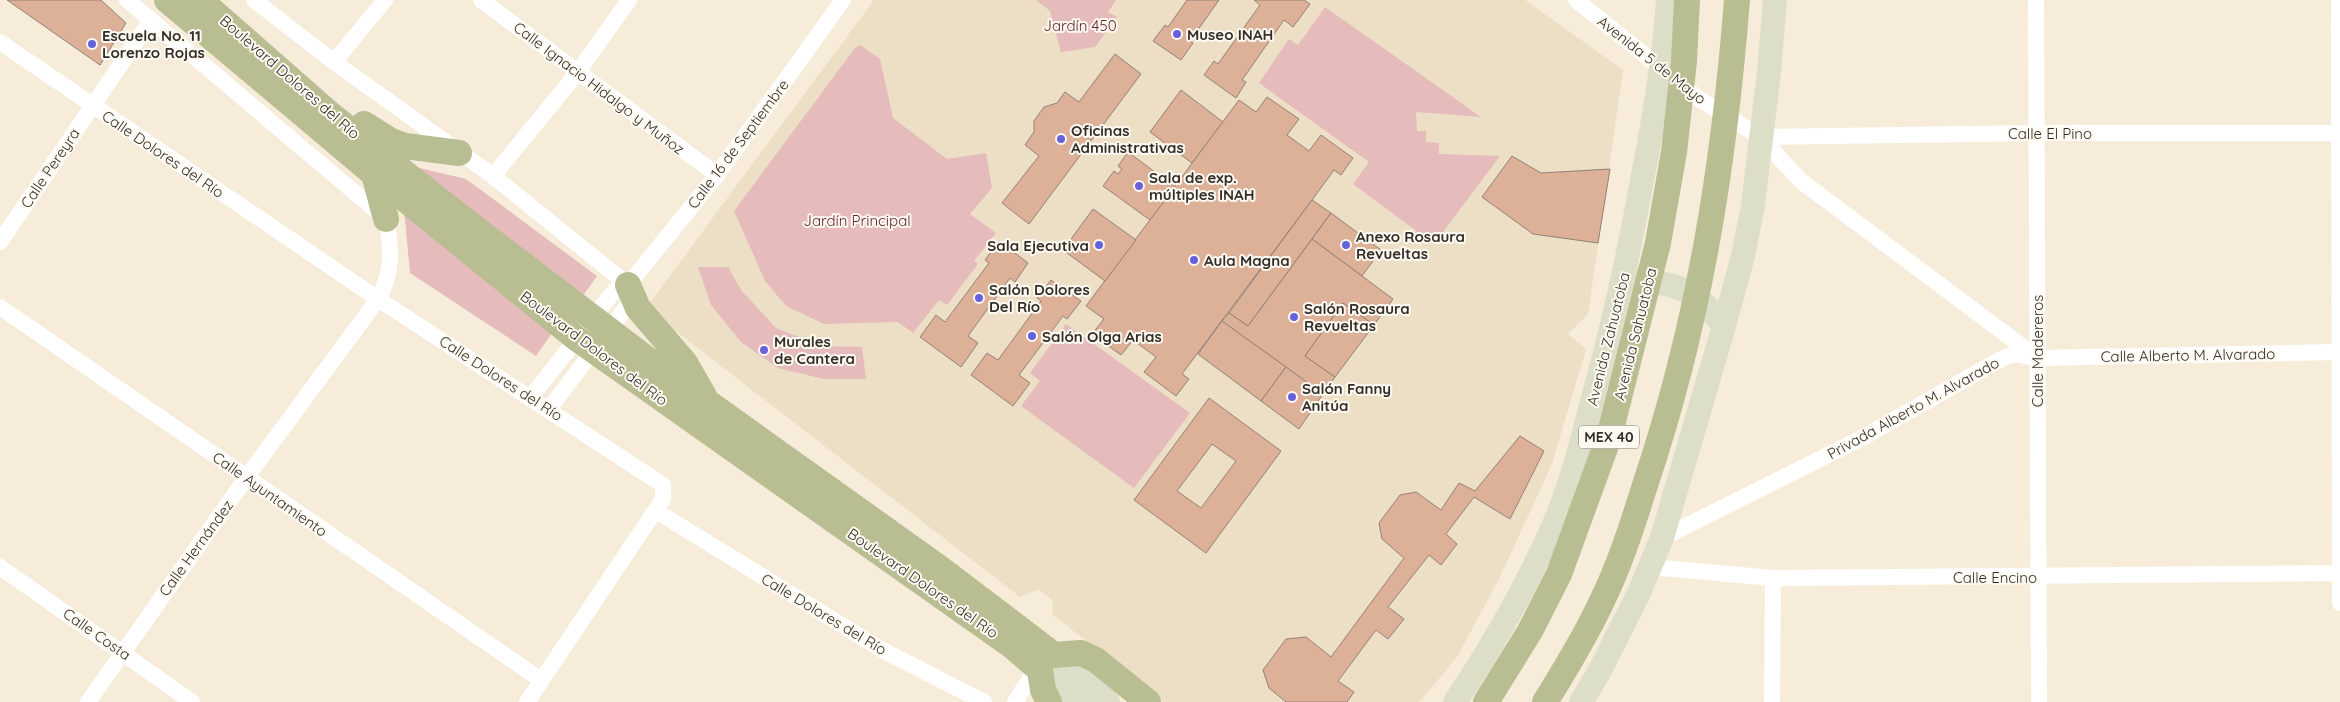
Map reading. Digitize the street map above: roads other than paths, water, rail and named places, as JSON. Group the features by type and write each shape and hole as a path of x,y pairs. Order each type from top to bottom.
{"main road":[{"name":"Boulevard Dolores del Río","path":"167,0 374,174 998,636 1044,664"},
{"name":"Boulevard Dolores del Río","path":"200,0 331,115 467,222 593,335 709,403 941,569 1044,664"},
{"name":"Avenida Sahuatoba","path":"1486,702 1530,631 1559,574 1609,437 1660,234 1674,152 1684,61 1687,0"},
{"name":"MEX 40","path":"1545,702 1602,602 1630,530 1682,366 1715,203 1732,66 1737,0"},
{"path":"331,115 359,122 391,141 405,146 459,153"},
{"path":"374,174 386,219"},
{"path":"628,285 638,308 685,363 709,403"},
{"path":"1049,702 1043,690 1044,664 1081,653 1096,660 1148,702"}],"street":[{"path":"127,0 386,219"},
{"path":"254,0 334,62 493,176 628,285 628,305 593,335 531,398"},
{"path":"334,62 385,0"},
{"name":"Calle Ignacio Hidalgo y Muñoz","path":"481,0 717,175"},
{"path":"493,176 578,72 629,0"},
{"name":"Calle 16 de Septiembre","path":"628,285 717,175 843,0"},
{"name":"Avenida 5 de Mayo","path":"1576,0 1698,98 1760,137"},
{"path":"1661,68 1668,0"},
{"path":"1581,702 1598,674 1651,567 1662,538 1744,256 1753,205 1769,72 1775,0"},
{"name":"Calle Madereros","path":"2036,0 2036,358 2039,702"},
{"path":"2339,0 2340,603"},
{"name":"Calle Pereyra","path":"0,242 151,20"},
{"name":"Calle Dolores del Río","path":"0,42 378,299 659,481 664,492 663,499 656,511 884,652 984,702"},
{"name":"Avenida Zahuatoba","path":"1456,702 1490,651 1522,591 1555,522 1582,440 1624,280 1661,68"},
{"name":"Calle El Pino","path":"1760,137 2037,133 2339,133"},
{"name":"Privada Alberto M. Alvarado","path":"1760,137 1801,181 2036,358"},
{"name":"Calle Hernández","path":"88,702 122,651 246,478 378,299 391,264 390,239 386,219"},
{"path":"1624,280 1670,284 1689,292 1707,305 1724,326"},
{"name":"Calle Ayuntamiento","path":"0,307 541,680"},
{"path":"549,409 593,335"},
{"name":"Calle Alberto M. Alvarado","path":"2036,358 2339,352"},
{"name":"Privada Alberto M. Alvarado","path":"1662,538 1862,438 2001,359 2015,354 2036,358"},
{"path":"526,702 656,511"},
{"name":"Calle Costa","path":"0,567 192,702"},
{"name":"Calle Encino","path":"1651,567 1772,578 2340,574"},
{"path":"1772,578 1772,702"},
{"path":"1015,702 1044,664"},
{"path":"1044,664 1077,702"},
{"path":"1044,664 1108,702"}],"place":[{"name":"Museo INAH","path":"1177,34"},
{"name":"Escuela No. 11 Lorenzo Rojas","path":"92,44"},
{"name":"Oficinas Administrativas","path":"1061,139"},
{"name":"Sala de exp. múltiples INAH","path":"1139,186"},
{"name":"Sala Ejecutiva","path":"1099,245"},
{"name":"Anexo Rosaura Revueltas","path":"1346,245"},
{"name":"Aula Magna","path":"1194,260"},
{"name":"Salón Dolores Del Río","path":"979,298"},
{"name":"Salón Rosaura Revueltas","path":"1294,317"},
{"name":"Salón Olga Arias","path":"1032,336"},
{"name":"Murales de Cantera","path":"764,350"},
{"name":"Salón Fanny Anitúa","path":"1292,397"}],"park label":[{"name":"Jardín 450","path":"1080,25"},
{"name":"Jardín Principal","path":"857,220"}]}
